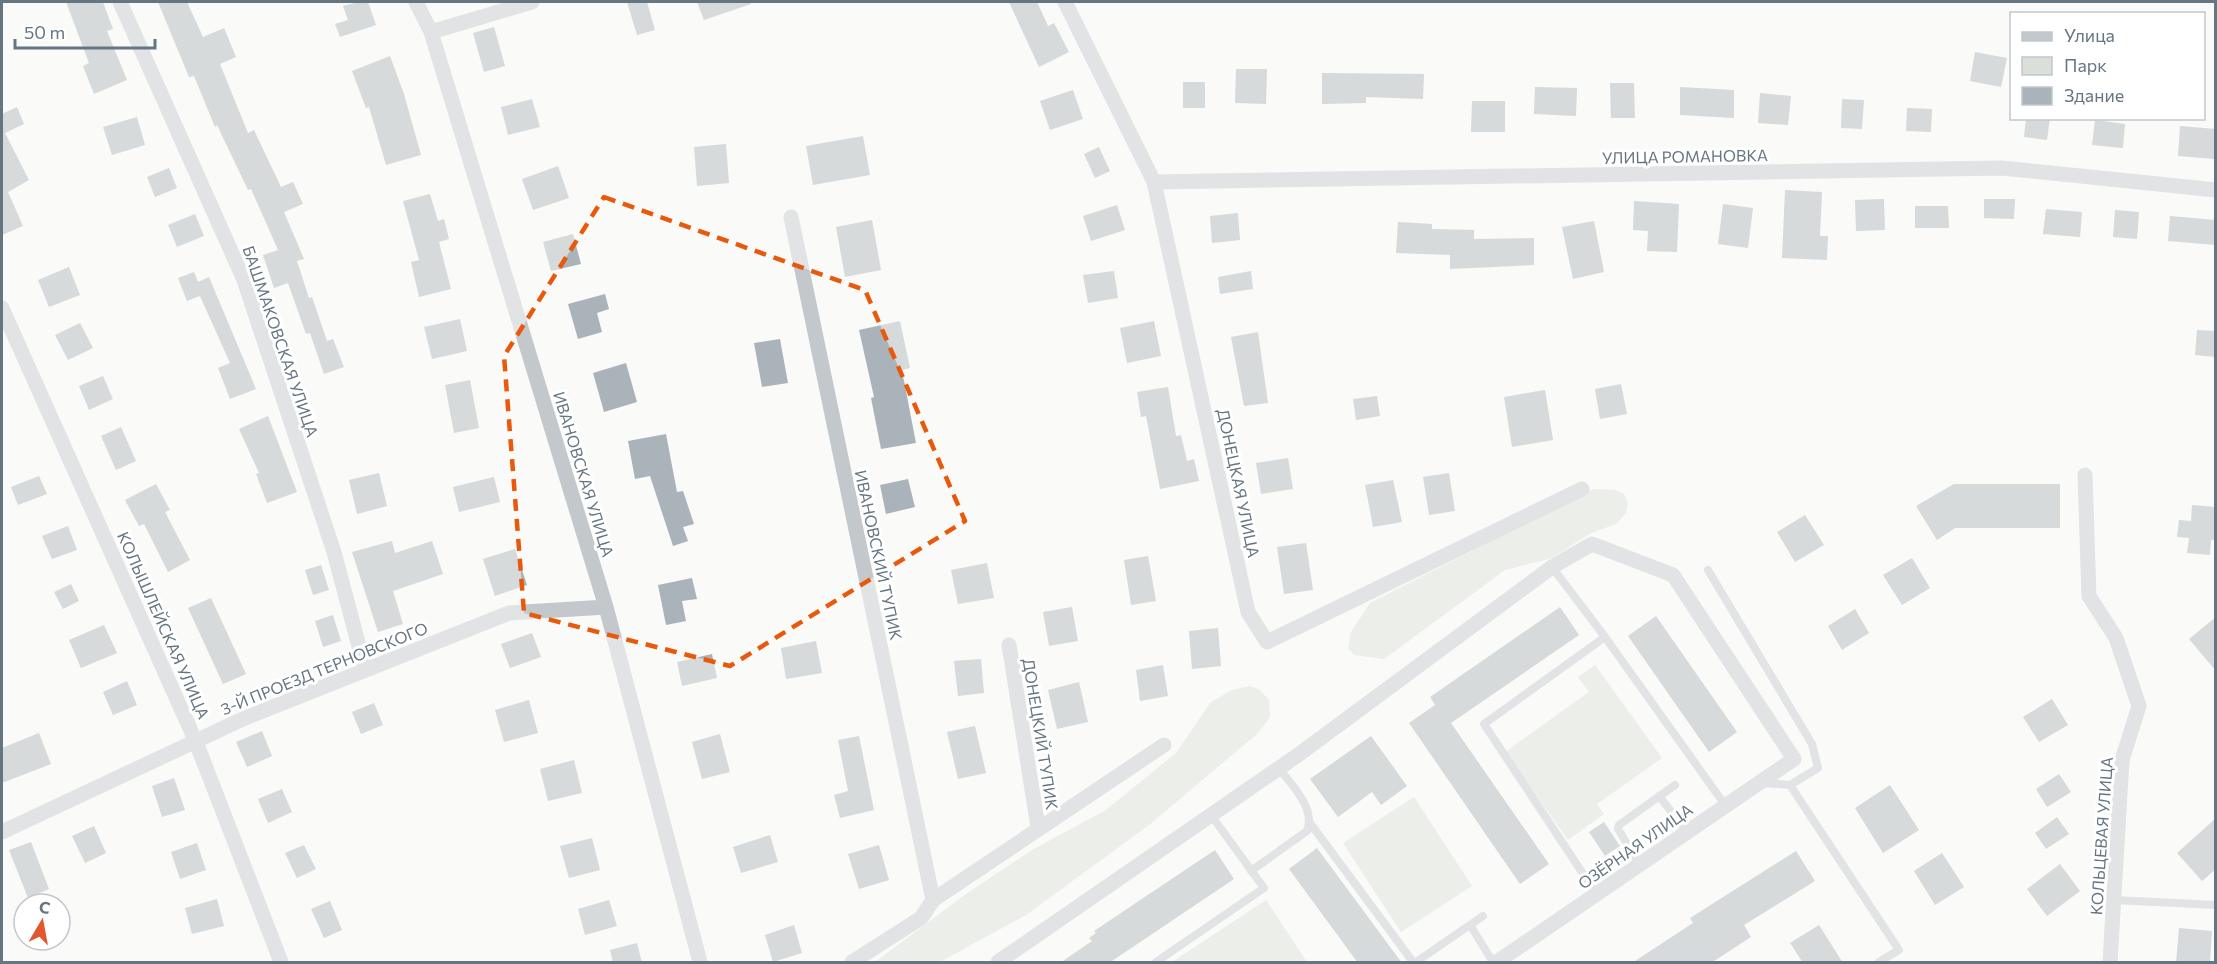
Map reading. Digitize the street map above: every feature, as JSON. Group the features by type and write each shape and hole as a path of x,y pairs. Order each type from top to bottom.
{"street":[{"name":"БАШМАКОВСКАЯ УЛИЦА","path":"120,2 244,280 333,552 365,669"},
{"name":"ИВАНОВСКАЯ УЛИЦА","path":"416,2 430,32 606,608 700,963"},
{"path":"430,32 532,2"},
{"name":"ДОНЕЦКАЯ УЛИЦА","path":"1065,2 1154,182 1248,612 1267,642 1582,489"},
{"name":"УЛИЦА РОМАНОВКА","path":"1154,182 2002,168 2216,190"},
{"name":"ИВАНОВСКИЙ ТУПИК","path":"791,217 933,900"},
{"name":"КОЛЫШЛЕЙСКАЯ УЛИЦА","path":"2,308 196,742 281,963"},
{"name":"КОЛЬЦЕВАЯ УЛИЦА","path":"2085,475 2089,596 2116,638 2139,706 2122,760 2110,963"},
{"name":"ОЗЁРНАЯ УЛИЦА","path":"1495,963 1597,896 1794,759 1673,575 1592,544 1552,567"},
{"path":"998,963 1280,768 1552,567"},
{"name":"3-Й ПРОЕЗД ТЕРНОВСКОГО","path":"2,832 245,718 508,613 606,608"},
{"name":"ДОНЕЦКИЙ ТУПИК","path":"1009,645 1038,827"},
{"path":"852,963 921,918 933,900 1038,827 1164,745"}],"lane":[{"path":"1552,567 1725,805"},
{"path":"1708,570 1812,744 1818,768 1790,785 1759,783"},
{"path":"1597,896 1484,723 1605,637"},
{"path":"1251,871 1307,831 1310,823 1309,812 1280,768"},
{"path":"1640,865 1618,829 1619,825 1675,785"},
{"path":"1790,785 1899,950 1879,963"},
{"path":"1659,796 1687,832"},
{"path":"1156,963 1264,888 1211,815"},
{"path":"1310,823 1415,963 1483,916"},
{"path":"2114,900 2216,905"},
{"path":"1470,925 1495,963"}],"highlighted area":[{"path":"604,197 865,290 965,521 730,666 524,613 504,356"}],"green space":[{"path":"1594,489 1615,490 1624,494 1628,503 1626,513 1616,524 1591,533 1552,558 1505,570 1384,659 1354,655 1348,648 1351,632 1370,603"},
{"path":"1595,665 1662,758 1597,804 1604,814 1568,840 1505,752 1589,692 1578,677"},
{"path":"1250,686 1260,690 1269,700 1270,717 1258,733 1149,825 1026,915 940,962 875,962 966,894 1032,850 1106,810 1176,753 1211,702 1232,690"},
{"path":"1414,797 1472,886 1401,932 1343,843"},
{"path":"1266,900 1307,962 1172,962"}],"building":[{"path":"66,2 103,2 113,29 107,31 127,80 94,94 83,66 89,63"},
{"path":"158,2 187,2 203,37 224,28 236,57 220,64 248,133 254,130 281,187 293,182 303,204 284,212 304,259 297,261 309,298 312,297 327,341 333,339 344,367 324,374 310,333 306,334 288,283 274,288 263,255 278,250 251,189 248,190 217,125 215,127 194,76 189,77"},
{"path":"368,2 376,25 340,37 335,24 348,20 343,6"},
{"path":"627,2 647,2 655,30 637,35"},
{"path":"697,2 751,2 751,4 704,20"},
{"path":"1009,2 1037,2 1048,26 1054,23 1069,52 1039,67"},
{"path":"494,27 505,66 484,72 473,33"},
{"path":"1975,52 2007,58 2001,87 1970,81"},
{"path":"390,56 404,94 421,155 386,165 369,107 366,108 352,71"},
{"path":"1236,69 1267,69 1266,104 1235,103"},
{"path":"1322,73 1424,74 1423,99 1366,97 1366,103 1322,104"},
{"path":"1183,82 1205,82 1205,108 1183,108"},
{"path":"1610,83 1634,83 1635,118 1611,118"},
{"path":"1535,87 1577,88 1576,116 1534,114"},
{"path":"1680,87 1734,90 1734,118 1680,115"},
{"path":"1073,90 1083,119 1050,130 1040,101"},
{"path":"1760,93 1791,96 1788,125 1758,123"},
{"path":"532,99 540,127 508,135 501,107"},
{"path":"1842,99 1864,100 1862,129 1841,128"},
{"path":"1472,101 1505,101 1505,132 1471,132"},
{"path":"17,107 24,124 5,133 29,180 8,192 23,226 2,235 2,114"},
{"path":"1907,108 1932,109 1931,132 1906,131"},
{"path":"137,117 145,145 112,155 103,127"},
{"path":"2026,120 2050,120 2047,140 2024,137"},
{"path":"2095,120 2125,124 2123,148 2092,145"},
{"path":"2180,126 2216,129 2214,159 2178,156"},
{"path":"863,136 870,175 813,185 806,146"},
{"path":"726,144 729,183 697,186 694,147"},
{"path":"1099,147 1110,171 1095,178 1084,154"},
{"path":"558,166 569,198 533,210 522,179"},
{"path":"169,168 177,188 155,197 147,177"},
{"path":"1785,190 1822,192 1820,236 1828,236 1827,260 1782,258"},
{"path":"430,194 438,221 444,219 449,239 439,242 451,289 419,297 411,262 419,260 403,201"},
{"path":"1884,199 1885,230 1856,231 1855,200"},
{"path":"1984,199 2015,199 2014,219 1984,218"},
{"path":"1634,201 1679,204 1677,252 1647,251 1648,231 1633,230"},
{"path":"1723,204 1753,208 1748,248 1718,244"},
{"path":"1117,205 1125,230 1091,241 1083,216"},
{"path":"1915,206 1948,206 1949,228 1915,228"},
{"path":"2046,209 2082,212 2080,237 2043,234"},
{"path":"2115,210 2139,212 2137,239 2113,237"},
{"path":"1238,213 1240,240 1212,243 1210,216"},
{"path":"195,214 204,236 177,247 168,225"},
{"path":"2170,216 2216,220 2216,245 2168,241"},
{"path":"872,220 881,270 845,277 836,227"},
{"path":"1594,221 1604,272 1573,279 1562,227"},
{"path":"1398,222 1432,224 1432,229 1474,230 1474,239 1534,238 1534,265 1450,269 1450,255 1396,253"},
{"path":"573,234 581,264 551,271 543,242"},
{"path":"69,267 80,295 49,307 38,280"},
{"path":"1114,271 1118,298 1088,303 1083,275"},
{"path":"1251,271 1253,289 1220,294 1218,277"},
{"path":"194,272 198,282 209,277 256,389 230,399 218,368 230,363 200,296 187,301 178,278"},
{"path":"605,294 609,309 597,313 602,332 578,339 568,304"},
{"path":"460,319 467,351 432,359 424,327"},
{"path":"900,321 910,368 902,370 916,443 881,449 871,398 874,397 859,330"},
{"path":"1154,321 1161,356 1127,363 1120,328"},
{"path":"80,323 93,348 68,360 55,335"},
{"path":"2197,330 2216,331 2216,357 2195,355"},
{"path":"1258,332 1268,403 1244,406 1231,337"},
{"path":"780,339 788,383 762,387 754,343"},
{"path":"626,363 637,402 604,412 593,373"},
{"path":"103,376 113,399 89,410 79,386"},
{"path":"470,380 479,428 454,433 445,385"},
{"path":"1621,384 1627,414 1600,419 1595,389"},
{"path":"1168,387 1176,436 1181,435 1187,461 1194,459 1199,481 1160,489 1146,416 1141,417 1137,392"},
{"path":"1545,390 1553,440 1512,447 1504,397"},
{"path":"1377,396 1380,416 1356,420 1353,399"},
{"path":"268,416 297,492 267,503 256,474 259,473 239,429"},
{"path":"121,427 136,461 116,470 101,436"},
{"path":"666,434 677,492 683,491 694,524 683,527 688,541 673,546 650,476 635,479 628,441"},
{"path":"1288,458 1293,489 1261,494 1256,463"},
{"path":"379,473 387,506 357,514 349,480"},
{"path":"1449,473 1455,511 1429,515 1423,477"},
{"path":"39,476 47,494 18,505 11,487"},
{"path":"494,477 500,502 459,512 453,487"},
{"path":"908,479 915,507 886,514 880,485"},
{"path":"1393,480 1402,522 1373,527 1365,485"},
{"path":"156,484 170,510 165,512 190,560 168,572 144,524 139,526 125,500"},
{"path":"1954,484 2060,484 2060,528 1955,528 1937,540 1916,506"},
{"path":"2192,505 2216,507 2216,540 2211,540 2210,555 2187,553 2189,538 2177,537 2179,520 2191,521"},
{"path":"1805,515 1824,545 1795,562 1777,532"},
{"path":"68,526 77,550 52,559 42,536"},
{"path":"392,541 395,553 432,541 443,574 393,591 403,624 378,632 352,552"},
{"path":"1306,543 1313,590 1284,594 1277,547"},
{"path":"515,549 527,585 495,596 483,559"},
{"path":"1148,556 1156,601 1131,605 1124,560"},
{"path":"1912,558 1930,588 1902,605 1883,575"},
{"path":"987,563 994,598 958,604 951,570"},
{"path":"321,565 329,590 313,595 305,570"},
{"path":"692,578 697,599 682,601 686,621 666,625 658,585"},
{"path":"71,584 79,601 63,609 54,592"},
{"path":"211,598 246,674 223,684 188,608"},
{"path":"1072,607 1078,641 1049,646 1043,612"},
{"path":"1560,607 1579,635 1451,723 1549,864 1520,884 1409,723 1435,705 1430,697"},
{"path":"1855,609 1869,633 1842,650 1828,626"},
{"path":"333,615 341,641 323,647 315,621"},
{"path":"1656,616 1737,732 1709,752 1628,636"},
{"path":"2216,617 2216,671 2189,639"},
{"path":"104,625 117,653 81,668 69,640"},
{"path":"1218,628 1221,666 1192,669 1189,631"},
{"path":"532,633 541,657 510,668 501,644"},
{"path":"816,641 822,673 786,679 781,648"},
{"path":"712,654 717,678 682,686 677,662"},
{"path":"981,659 984,693 958,696 954,661"},
{"path":"1163,665 1168,696 1140,701 1136,670"},
{"path":"127,681 137,705 113,715 103,692"},
{"path":"1079,682 1088,722 1057,729 1048,690"},
{"path":"2052,699 2068,725 2039,742 2023,717"},
{"path":"529,700 538,733 504,742 495,710"},
{"path":"374,703 383,725 361,734 352,712"},
{"path":"975,726 986,773 958,779 947,732"},
{"path":"262,731 272,756 247,767 236,742"},
{"path":"39,733 51,764 2,783 2,748"},
{"path":"720,734 730,772 702,779 692,742"},
{"path":"859,736 874,810 840,818 834,795 848,791 838,740"},
{"path":"1371,736 1407,786 1381,805 1372,792 1338,817 1310,779"},
{"path":"574,760 582,793 548,801 540,769"},
{"path":"2059,774 2071,792 2047,807 2036,789"},
{"path":"174,778 185,810 162,817 152,786"},
{"path":"1890,785 1919,830 1883,853 1855,808"},
{"path":"282,789 292,812 268,823 258,799"},
{"path":"2057,817 2069,834 2046,849 2035,833"},
{"path":"2216,818 2216,869 2202,881 2177,853"},
{"path":"1604,822 1620,846 1605,856 1589,832"},
{"path":"94,826 106,853 85,863 72,836"},
{"path":"770,835 778,862 741,873 733,847"},
{"path":"592,838 600,870 569,878 560,846"},
{"path":"31,842 49,889 42,892 26,892 9,850"},
{"path":"197,843 206,870 180,879 171,852"},
{"path":"304,845 316,869 297,878 285,853"},
{"path":"879,845 889,880 859,889 848,854"},
{"path":"1317,848 1402,963 1358,963 1289,869"},
{"path":"1215,850 1234,879 1109,963 1060,963 1092,941 1089,938 1096,933 1094,931"},
{"path":"1796,851 1815,881 1744,925 1751,937 1711,963 1632,963 1693,923 1690,918"},
{"path":"1942,853 1964,887 1935,905 1914,871"},
{"path":"2060,864 2080,891 2047,916 2027,889"},
{"path":"217,899 224,926 192,934 185,908"},
{"path":"609,900 617,926 585,935 578,909"},
{"path":"330,901 342,930 324,938 311,909"},
{"path":"794,925 802,953 773,962 765,935"},
{"path":"1819,925 1843,963 1803,963 1790,943"},
{"path":"2179,928 2212,931 2210,963 2176,963"},
{"path":"637,943 642,963 613,963 610,950"}]}
